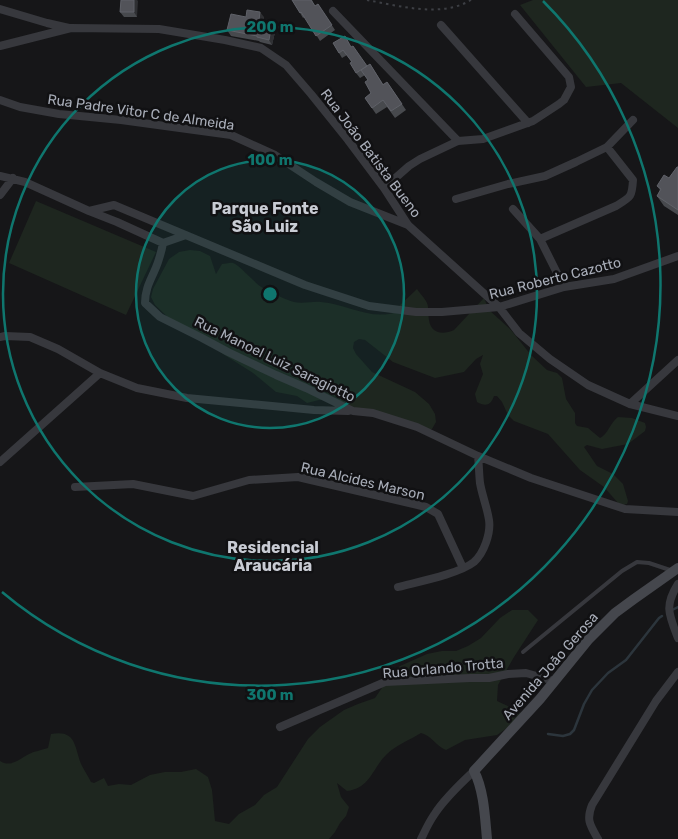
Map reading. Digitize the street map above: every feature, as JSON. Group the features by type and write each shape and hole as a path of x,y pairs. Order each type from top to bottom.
{"main road":[{"name":"Avenida João Gerosa","path":"474,772 540,699 588,640 616,613 676,570"},
{"path":"474,772 478,778 483,802 487,839"}],"street":[{"path":"0,9 47,24 71,28"},
{"path":"333,11 458,141"},
{"path":"384,188 420,159 458,141 483,139 533,121 564,100 571,87 569,77 515,14"},
{"path":"441,25 528,123"},
{"name":"Rua João Batista Bueno","path":"0,46 71,28 159,29 261,48 286,66 348,140 384,188 408,225 499,307 518,333 550,360 588,385 630,404 678,416"},
{"name":"Rua Padre Vitor C de Almeida","path":"0,100 59,114 121,120 231,135 275,155 350,202 408,225"},
{"path":"456,199 508,184 545,176 608,147 633,120"},
{"path":"540,239 616,206 627,199 632,193 633,180 608,147"},
{"path":"0,176 25,182 162,243 186,235"},
{"path":"0,195 13,178"},
{"name":"Rua Roberto Cazotto","path":"89,211 114,205 305,285 369,306 416,312 442,312 499,307 564,287 614,278 678,256"},
{"path":"513,209 540,239 564,287"},
{"name":"Rua Manoel Luiz Saragiotto","path":"162,243 158,262 148,284 144,303 160,317 228,352 353,411 373,413 417,427 478,456 531,478 625,509 678,512"},
{"path":"2,338 30,337 58,349 100,373 137,388 187,398 314,410 353,411"},
{"path":"630,404 678,360"},
{"path":"0,462 100,373"},
{"path":"398,587 463,568 474,562 482,552 488,537 490,522 480,483 478,456"},
{"name":"Rua Alcides Marson","path":"75,487 133,484 193,496 249,480 298,478 426,508 438,514 463,568"},
{"path":"678,584 669,601 669,611 678,638"},
{"path":"598,839 589,819 592,805 656,701 678,672"},
{"name":"Rua Orlando Trotta","path":"280,726 385,682 489,678 526,673 554,681"},
{"path":"421,839 441,805 474,772"}],"lane":[{"path":"523,652 622,571 637,562 676,570"}],"path":[{"path":"367,0 439,10 471,0"}],"shaded area":[{"path":"533,0 678,0 678,128 621,83 586,87 520,5"},
{"path":"36,201 156,252 126,315 9,263"},
{"path":"200,251 210,256 216,274 222,264 233,263 263,288 294,302 331,303 378,315 397,312 400,305 417,289 427,303 430,325 435,331 442,333 454,330 484,298 489,310 511,330 531,355 547,370 557,373 562,378 566,399 575,413 575,423 577,426 588,428 600,438 618,417 632,418 645,423 645,431 628,444 602,449 587,445 584,447 597,466 613,474 623,484 628,501 627,504 618,503 604,487 580,470 548,434 514,421 508,415 497,396 494,396 488,404 477,402 475,394 483,374 480,364 483,355 476,359 464,372 435,378 393,362 365,340 359,339 354,342 353,348 356,354 372,372 415,392 429,404 435,414 436,422 432,429 423,430 328,400 307,403 297,396 276,392 253,373 214,346 178,327 155,305 151,297 153,289 169,259 179,252"},
{"path":"512,610 528,610 538,620 498,685 497,701 519,711 522,714 520,719 497,735 465,740 446,750 421,733 391,751 382,759 370,777 361,786 347,791 337,783 341,797 349,807 346,816 329,839 0,839 0,761 8,764 31,753 48,748 51,734 59,733 65,734 73,740 81,764 91,782 94,783 104,778 108,786 119,784 131,785 150,775 196,769 208,777 212,790 215,821 229,824 239,814 255,805 264,795 277,787 308,739 320,727 344,710 375,698 390,676 400,666 427,654 456,651 468,646 481,638 500,618"}],"building":[{"path":"121,0 134,0 134,12 120,12"},
{"path":"292,0 311,0 315,6 318,4 332,25 316,36"},
{"path":"247,10 260,12 259,20 272,23 269,40 227,30 231,14 246,17"},
{"path":"345,36 351,47 353,46 367,66 356,73 350,63 352,62 343,50 339,53 333,43"},
{"path":"370,64 383,85 387,82 402,104 391,111 383,100 372,108 365,98 371,93 365,82 368,80 361,70"},
{"path":"677,167 678,210 657,196 661,189 657,186 664,175 669,178"}],"waterway":[{"path":"672,610 678,607"},
{"path":"548,734 563,736 570,734 574,730 584,704 592,690 608,673 626,660 662,616"}],"district":[{"name":"Parque Fonte São Luiz","path":"265,217"},
{"name":"Residencial Araucária","path":"273,556"}]}
